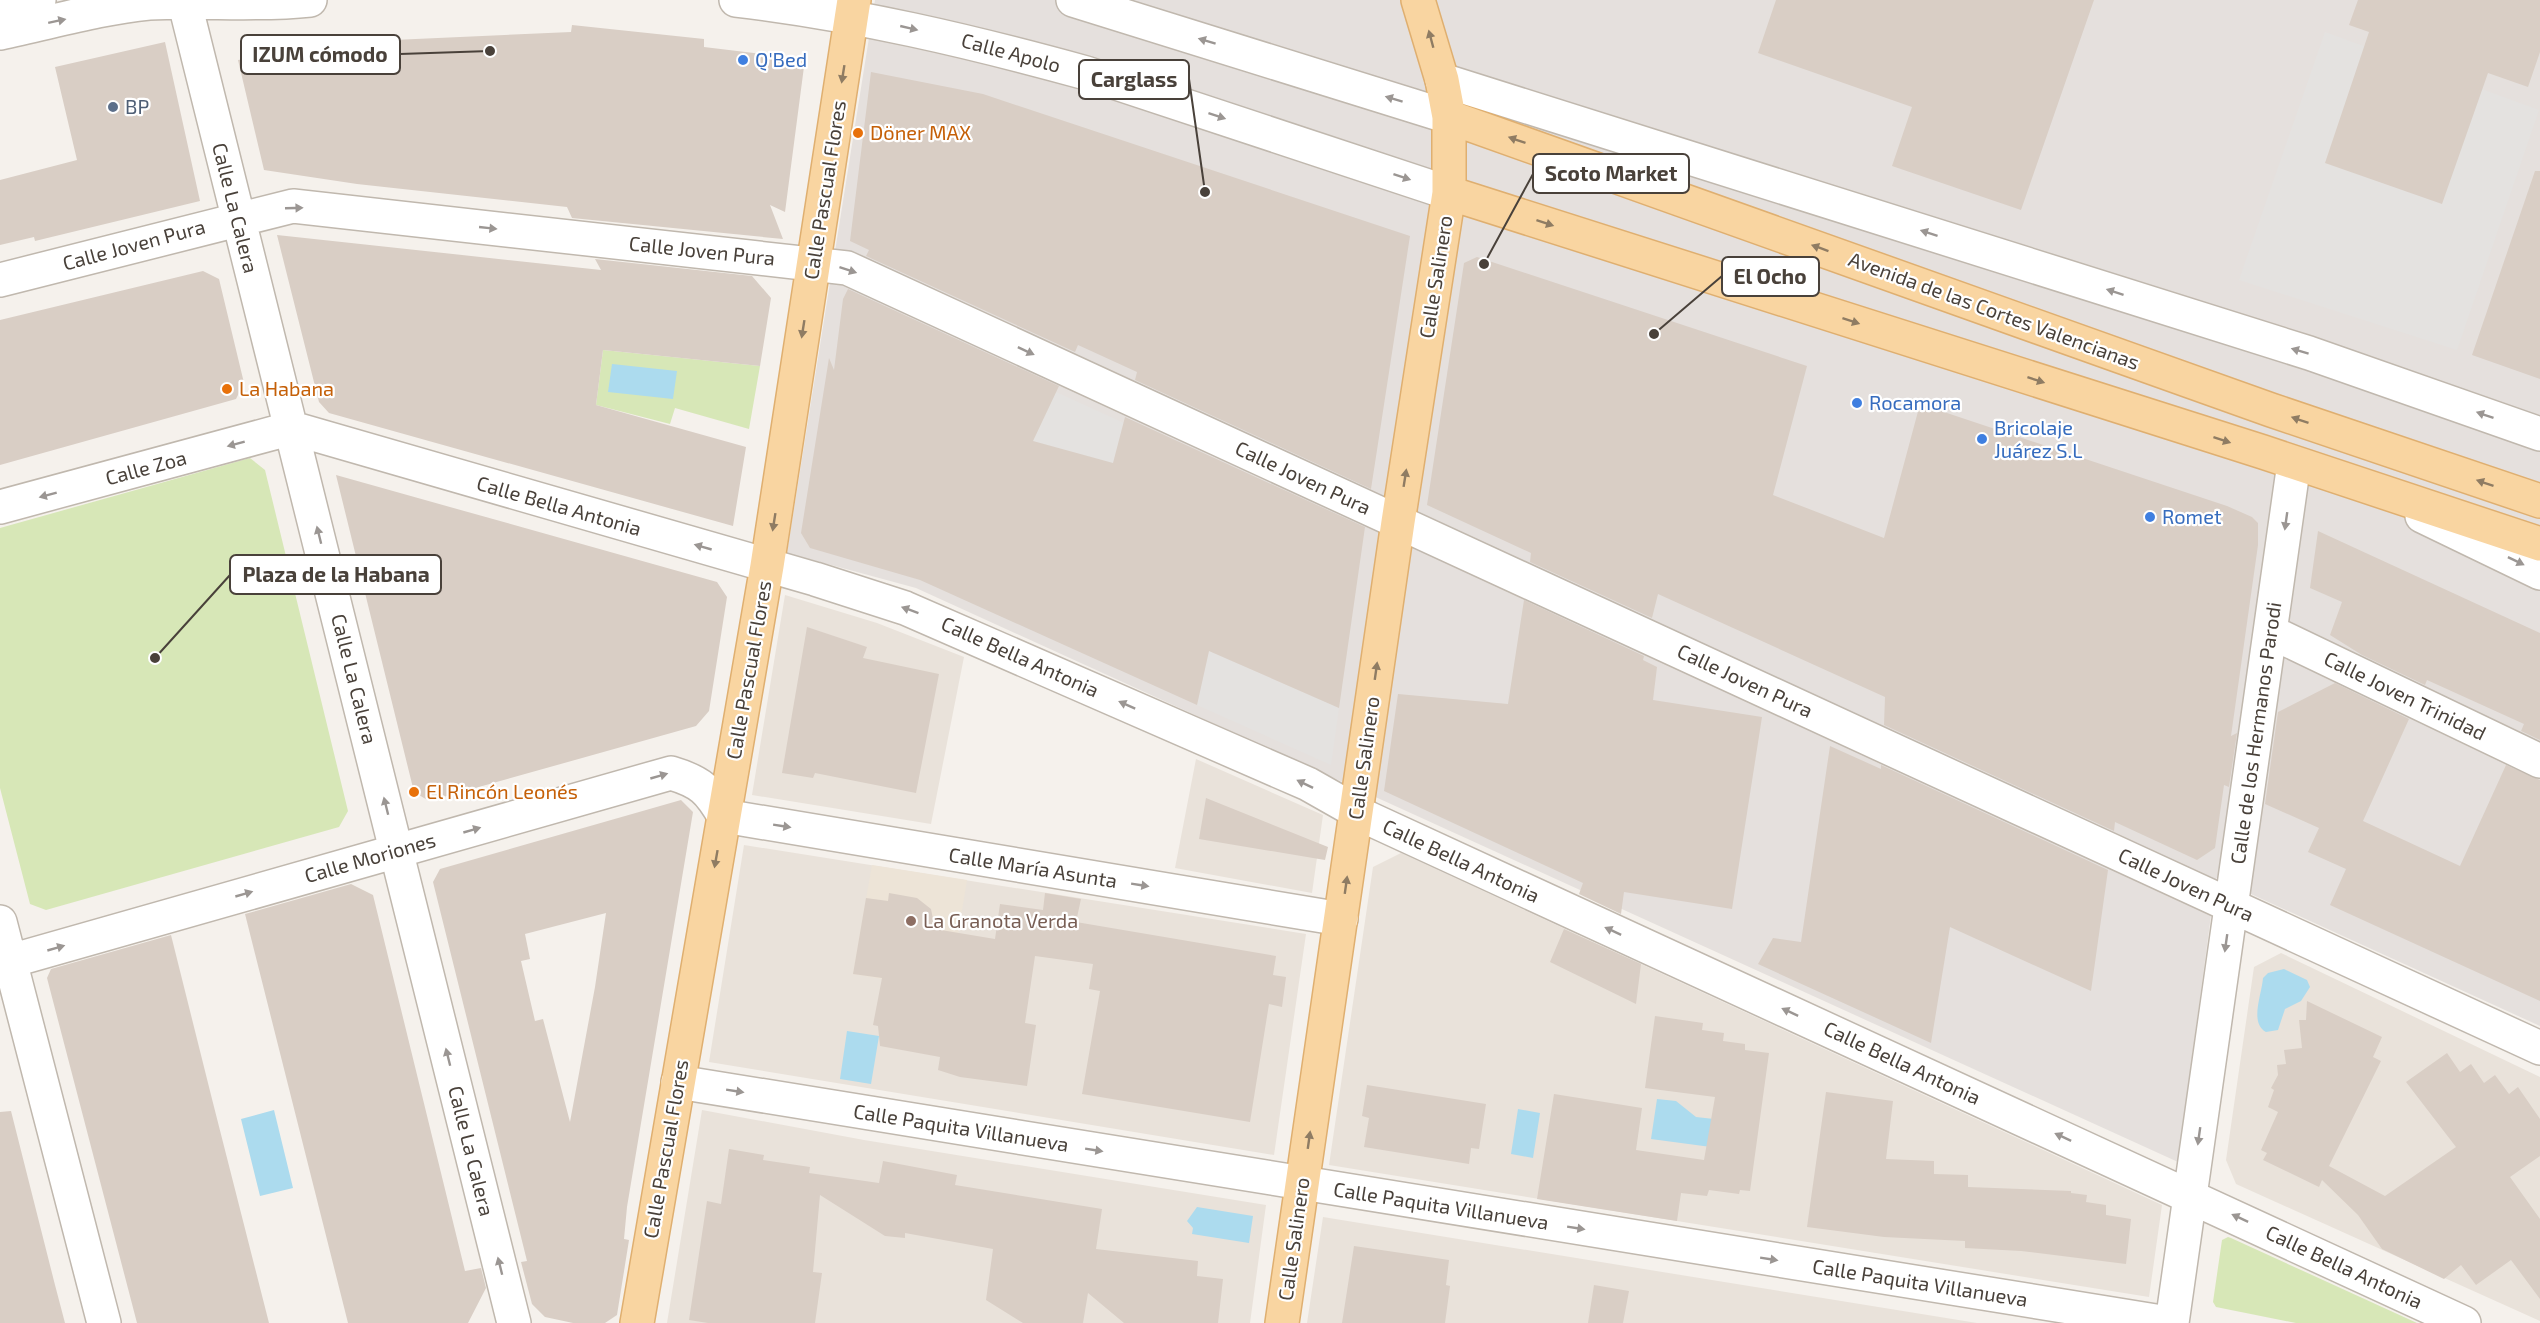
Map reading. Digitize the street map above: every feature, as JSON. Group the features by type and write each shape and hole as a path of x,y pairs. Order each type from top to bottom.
{"main road":[{"name":"Calle Salinero","path":"1282,1323 1398,522 1449,193 1449,117 1442,80 1418,0"},
{"name":"Calle Pascual Flores","path":"637,1323 767,566 853,8"},
{"name":"Avenida de las Cortes Valencianas","path":"1449,117 2271,410 2540,501"},
{"path":"1449,193 2540,544"}],"street":[{"path":"0,13 39,0"},
{"path":"0,33 147,3 184,0 277,4 310,0"},
{"name":"Calle La Calera","path":"184,0 514,1323"},
{"name":"Calle Apolo","path":"736,0 853,8 1086,73 1449,193"},
{"path":"1073,0 1449,117"},
{"path":"1442,80 2309,353 2540,434"},
{"name":"Calle Joven Pura","path":"0,280 237,218 293,206 847,268 2540,1048"},
{"name":"Calle Zoa","path":"0,507 292,428"},
{"name":"Calle Bella Antonia","path":"292,428 767,566 935,620 1308,784 1356,812 2191,1195 2464,1323"},
{"name":"Calle de los Hermanos Parodi","path":"2170,1323 2191,1195 2294,463"},
{"path":"2350,482 2540,573"},
{"name":"Calle Joven Trinidad","path":"2271,632 2540,761"},
{"name":"Calle Moriones","path":"5,962 671,773 694,779 712,795 724,816"},
{"name":"Calle María Asunta","path":"724,816 1341,919"},
{"path":"0,922 5,962 104,1323"},
{"name":"Calle Paquita Villanueva","path":"678,1082 2170,1323"}],"shaded area":[{"path":"875,0 2540,0 2540,1026 2216,878 2178,1162 916,588 787,553"},
{"path":"2325,32 2539,110 2457,350 2239,280"},
{"path":"1056,392 1124,423 1066,645 1019,625 1034,590 1033,441"},
{"path":"785,595 877,623 964,657 931,824 752,795"},
{"path":"1209,651 1339,708 1331,765 1197,705"},
{"path":"1196,759 1323,815 1312,893 1175,868"},
{"path":"744,845 1306,934 1274,1155 709,1062"},
{"path":"1401,853 2162,1205 2149,1297 1329,1165 1373,867"},
{"name":"La Granota Verda","path":"872,865 967,880 949,990 853,974"},
{"path":"2281,953 2540,1077 2540,1321 2236,1184 2226,1160 2254,967"},
{"path":"702,1110 864,1140 1266,1205 1250,1323 667,1323"},
{"path":"1323,1217 1977,1323 1307,1323"}],"green space":[{"path":"603,350 760,366 749,429 675,408 670,424 596,405"},
{"path":"250,458 265,470 348,811 339,827 46,910 30,904 0,788 0,528"},
{"path":"2228,1237 2417,1323 2296,1323 2216,1307 2213,1302 2222,1240"}],"water":[{"path":"612,364 677,371 673,399 608,392"},
{"path":"2284,969 2307,980 2310,987 2301,1001 2285,1009 2278,1030 2266,1032 2261,1028 2257,1015 2263,978 2268,973"},
{"path":"847,1031 879,1036 871,1084 840,1079"},
{"path":"1657,1099 1676,1101 1696,1117 1714,1119 1711,1147 1651,1139"},
{"path":"1518,1109 1540,1113 1533,1158 1511,1154"},
{"path":"274,1110 293,1188 260,1196 241,1119"},
{"path":"1197,1207 1253,1216 1249,1243 1192,1234 1193,1228 1187,1221"}],"building":[{"path":"1776,0 2094,0 2021,210 1892,166 1912,107 1758,53"},
{"path":"2358,0 2540,0 2540,52 2528,87 2488,73 2442,204 2325,163 2369,32 2349,25"},
{"path":"572,25 704,39 704,47 805,59 785,212 770,205 783,239 572,218 567,207 357,184 264,170 238,60 349,42 571,32"},
{"path":"165,42 200,201 35,241 34,237 0,245 0,180 77,160 55,67"},
{"path":"871,72 983,94 1410,236 1371,489 1135,380 1137,372 1078,345 1075,352 866,256 869,250 850,241"},
{"path":"2535,171 2540,171 2540,379 2472,355"},
{"path":"277,235 601,270 595,259 752,276 771,298 760,366 603,350 596,405 746,447 733,526 329,413 319,402"},
{"path":"1477,257 1807,366 1773,495 1884,538 1920,404 2227,506 2252,517 2258,523 2258,545 2231,736 2237,733 2229,787 2224,785 2215,848 2197,860 2115,822 2114,831 1884,725 1885,697 1658,594 1652,618 1530,562 1531,553 1427,505 1464,263"},
{"path":"203,271 219,279 244,383 236,399 0,465 0,320"},
{"path":"848,289 1059,386 1033,441 1113,463 1125,417 1365,527 1339,708 1209,651 1197,705 920,580 810,548 801,533 829,358 834,370 843,299"},
{"path":"336,475 717,582 727,597 709,711 696,726 429,801 414,792"},
{"path":"2318,531 2540,633 2540,740 2521,731 2524,724 2427,680 2425,685 2362,655 2330,635 2342,602 2310,588"},
{"path":"1524,600 1644,656 1643,660 1657,667 1653,700 1762,717 1732,909 1624,892 1621,914 1579,894 1583,883 1384,791 1398,694 1508,704"},
{"path":"807,627 867,647 863,658 939,674 916,793 815,773 813,778 782,773"},
{"path":"2335,683 2409,719 2363,821 2460,866 2506,765 2540,780 2540,1001 2330,905 2346,869 2308,852 2319,828 2265,804 2278,712"},
{"path":"1830,746 1881,769 1881,765 2108,870 2091,991 1950,927 1931,1043 1758,964 1773,938 1801,942"},
{"path":"1206,798 1328,847 1325,860 1199,839"},
{"path":"681,800 693,812 627,1207 624,1239 629,1240 617,1315 605,1323 573,1323 545,1317 532,1304 521,1262 527,1261 433,882 440,869","holes":["606,913 570,1122 543,1019 535,1021 521,961 530,959 525,934"]},
{"path":"351,884 373,895 465,1271 481,1268 486,1288 468,1323 348,1323 245,914"},
{"path":"889,893 917,898 931,909 935,929 995,939 1000,904 1043,910 1045,893 1081,899 1076,922 1276,956 1273,975 1286,977 1282,1007 1269,1004 1250,1122 1082,1094 1100,991 1089,989 1093,964 1035,956 1025,1023 1036,1025 1027,1086 960,1077 938,1070 940,1057 880,1046 878,1026 873,1025 882,978 853,974 866,898 888,901"},
{"path":"1564,929 1641,964 1636,1004 1550,962"},
{"path":"171,935 269,1323 137,1323 47,978 51,969"},
{"path":"2307,1001 2382,1037 2373,1057 2381,1061 2329,1166 2385,1196 2456,1147 2406,1082 2447,1053 2460,1072 2471,1064 2484,1083 2495,1075 2509,1094 2518,1087 2540,1119 2540,1156 2510,1177 2540,1219 2540,1299 2511,1260 2476,1285 2461,1265 2444,1279 2382,1249 2358,1215 2322,1180 2319,1187 2263,1160 2267,1153 2261,1150 2278,1112 2268,1107 2274,1090 2271,1088 2278,1075 2277,1065 2286,1064 2284,1050 2302,1048 2299,1020 2306,1020"},
{"path":"1655,1016 1703,1023 1702,1030 1724,1033 1723,1041 1745,1044 1745,1050 1769,1053 1750,1191 1740,1190 1739,1194 1709,1190 1707,1196 1681,1193 1677,1221 1537,1199 1554,1094 1642,1108 1636,1150 1704,1160 1715,1097 1645,1088"},
{"path":"1367,1085 1486,1104 1479,1149 1471,1148 1469,1164 1364,1147 1369,1118 1362,1116"},
{"path":"1826,1092 1893,1101 1886,1159 1934,1161 1934,1174 1968,1175 1968,1187 2071,1191 2071,1193 2087,1195 2086,1202 2106,1205 2106,1215 2131,1219 2126,1264 2021,1251 1965,1248 1965,1241 1884,1237 1807,1227"},
{"path":"11,1111 65,1323 0,1323 0,1112"},
{"path":"729,1149 764,1155 763,1160 810,1167 809,1173 879,1183 883,1161 957,1175 955,1185 1102,1209 1096,1249 1198,1261 1197,1276 1223,1279 1218,1323 1124,1323 1088,1293 1083,1323 1023,1323 986,1300 993,1249 905,1233 905,1238 885,1236 820,1195 813,1272 822,1273 815,1323 708,1323 689,1320 707,1201 721,1204"},
{"path":"1354,1246 1449,1260 1446,1285 1450,1286 1445,1323 1342,1323"},
{"path":"1594,1285 1629,1291 1623,1323 1588,1323"}],"place":[{"name":"IZUM cómodo","path":"490,51"},
{"name":"Q'Bed","path":"743,60"},
{"name":"BP","path":"113,107"},
{"name":"Döner MAX","path":"858,133"},
{"name":"Carglass","path":"1205,192"},
{"name":"Scoto Market","path":"1484,264"},
{"name":"El Ocho","path":"1654,334"},
{"name":"La Habana","path":"227,389"},
{"name":"Rocamora","path":"1857,403"},
{"name":"Bricolaje Juárez S.L","path":"1982,439"},
{"name":"Romet","path":"2150,517"},
{"name":"Plaza de la Habana","path":"155,658"},
{"name":"El Rincón Leonés","path":"414,792"},
{"name":"La Granota Verda","path":"911,921"}]}
